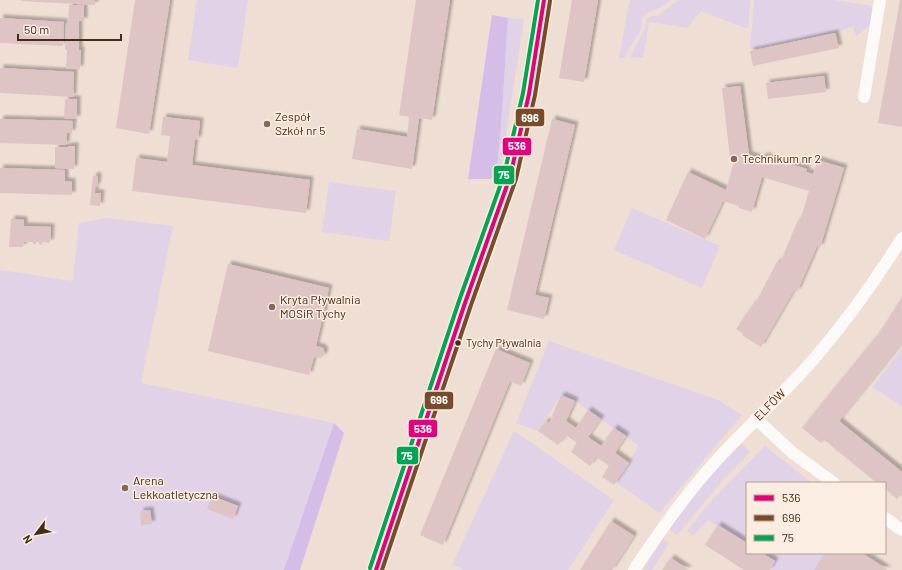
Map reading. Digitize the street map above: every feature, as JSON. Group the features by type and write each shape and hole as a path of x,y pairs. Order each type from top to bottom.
{"street":[{"path":"376,570 465,302 510,178 529,94 544,0"},
{"path":"864,97 880,0"},
{"name":"ELFÓW","path":"634,570 668,520 716,462 814,359 852,309 902,238"},
{"path":"756,419 794,454 833,482"},
{"path":"886,519 902,530"}],"shaded area":[{"path":"197,0 248,0 238,68 188,60"},
{"path":"630,0 671,0 642,17 641,29 624,58 619,58"},
{"path":"679,0 750,0 748,29 701,11 687,28 649,22 643,58 630,57 646,27 646,19 652,16 657,16"},
{"path":"754,0 834,0 872,6 871,25 856,36 853,26 835,33 750,49"},
{"path":"492,15 508,18 501,127 496,175 490,179 468,179"},
{"path":"508,18 524,19 501,167 497,166"},
{"path":"329,182 396,191 389,241 322,232"},
{"path":"632,208 720,246 702,288 614,250"},
{"name":"Arena Lekkoatletyczna","path":"107,218 173,226 141,383 334,423 284,570 0,570 0,270 73,281 79,223"},
{"path":"549,341 718,400 742,415 659,513 616,482 639,446 575,401 561,395 538,431 516,423"},
{"path":"902,348 902,407 873,387"},
{"path":"334,423 344,433 300,570 284,570"},
{"path":"514,431 614,500 568,570 465,570 452,565"},
{"path":"742,444 750,452 724,479 677,535 667,527 718,464"},
{"path":"765,446 811,482 746,482 746,543 708,520 693,536 687,531 712,500"},
{"path":"663,539 669,543 652,570 643,570"},
{"path":"764,554 825,554 815,570 770,570 775,561"}],"building":[{"path":"95,0 95,5 21,1"},
{"path":"135,0 170,0 149,134 116,128"},
{"path":"416,0 450,0 432,120 419,118 412,169 352,159 357,129 407,137 409,117 399,115"},
{"path":"572,0 598,0 584,82 559,78"},
{"path":"900,0 902,0 902,127 878,123"},
{"path":"69,5 84,5 84,21 79,21 79,50 81,50 80,69 66,69 66,23 68,23"},
{"path":"0,18 64,22 63,46 0,43"},
{"path":"835,33 839,48 753,66 750,51"},
{"path":"0,68 74,72 73,97 0,93"},
{"path":"824,76 826,92 768,99 766,83"},
{"path":"740,86 749,155 762,159 763,156 807,169 806,172 813,174 818,160 844,168 820,248 817,246 797,292 794,290 761,347 742,335 743,334 736,329 754,303 755,304 777,262 780,263 798,220 800,221 809,191 762,177 752,212 723,201 705,239 666,220 688,172 726,190 735,157 730,158 722,88"},
{"path":"65,99 77,99 77,119 64,118"},
{"path":"163,117 200,121 198,140 195,139 192,165 310,180 306,213 132,191 136,158 167,162 170,136 161,135"},
{"path":"0,119 73,121 72,133 67,133 66,145 0,143"},
{"path":"552,119 575,125 535,295 549,298 544,319 507,310"},
{"path":"75,146 74,169 55,168 55,147"},
{"path":"0,168 65,170 65,181 72,182 72,195 0,193"},
{"path":"93,176 98,176 97,187 95,186 95,193 101,193 100,206 90,205"},
{"path":"11,219 24,220 24,226 51,227 50,243 42,242 42,245 39,244 39,242 33,244 33,242 24,242 23,247 9,247"},
{"name":"Kryta Pływalnia MOSiR Tychy","path":"228,264 329,288 316,346 323,348 325,354 321,358 314,357 309,375 208,351"},
{"path":"902,297 902,343 839,421 902,472 902,492 897,499 886,490 886,482 876,482 824,440 821,443 802,428 880,332"},
{"path":"496,349 530,363 521,386 510,381 443,545 420,535"},
{"path":"561,395 575,401 566,421 576,428 588,410 601,419 588,437 601,446 614,428 626,436 615,453 629,463 614,485 602,477 609,466 596,457 590,466 571,452 577,443 566,435 558,445 538,431 546,421 549,423"},
{"path":"212,496 238,506 233,519 207,509"},
{"path":"150,510 152,524 141,525 140,511"},
{"path":"611,521 634,536 612,570 580,570"},
{"path":"718,525 746,542 746,554 764,554 775,561 770,570 744,570 705,545"},
{"path":"824,554 864,554 888,570 814,570"},
{"path":"671,558 689,570 662,570"}],"transit line":[{"name":"75","path":"370,568 459,301 504,175 523,93 538,0"},
{"name":"536","path":"376,570 465,303 510,177 529,94 544,0"},
{"name":"696","path":"382,570 471,305 516,179 535,95 550,1"}],"place":[{"name":"Zespół Szkół nr 5","path":"267,124"},
{"name":"Technikum nr 2","path":"734,159"},
{"name":"Kryta Pływalnia MOSiR Tychy","path":"272,307"},
{"name":"Tychy Pływalnia","path":"458,343"},
{"name":"Arena Lekkoatletyczna","path":"125,488"}]}
